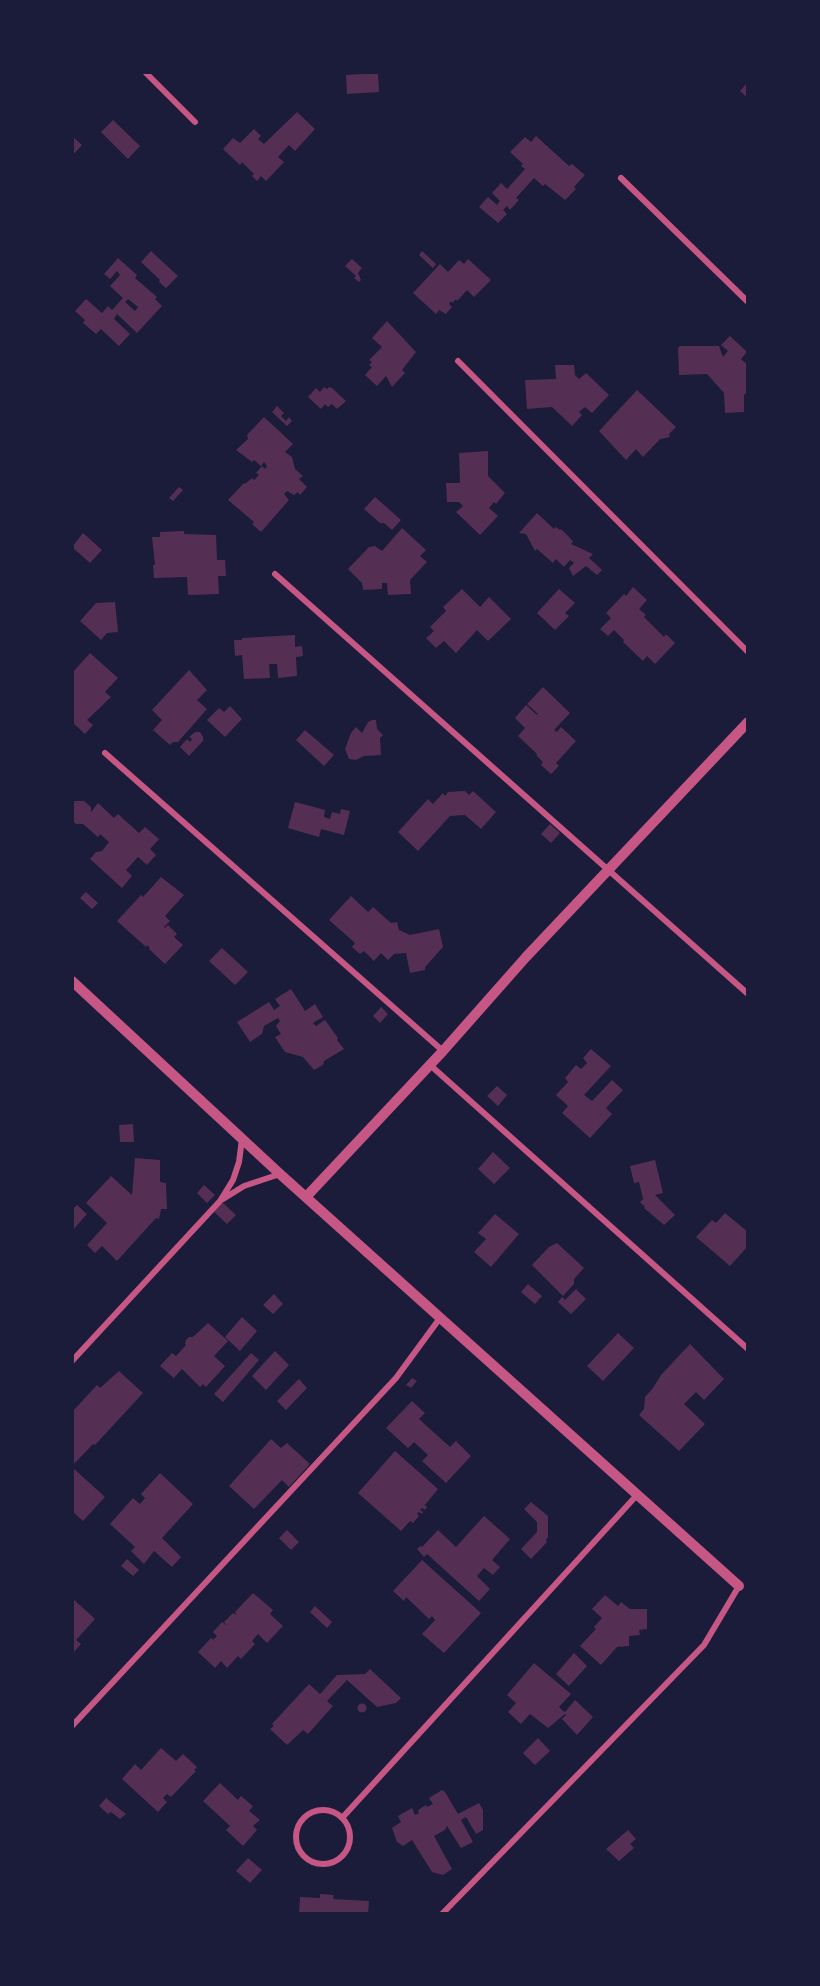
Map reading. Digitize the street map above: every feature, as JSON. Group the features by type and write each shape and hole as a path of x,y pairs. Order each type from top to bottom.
{"street":[{"path":"146,72 195,122"},
{"path":"621,178 748,302"},
{"path":"458,362 748,652"},
{"path":"275,574 748,994"},
{"path":"306,1197 443,1051 526,957 748,722"},
{"path":"105,753 443,1051"},
{"path":"72,981 280,1174 739,1586 704,1645 442,1914"},
{"path":"430,1065 748,1349"},
{"path":"72,1361 220,1201 233,1180 239,1162 242,1139"},
{"path":"220,1201 244,1186 280,1174"},
{"path":"72,1726 396,1378 440,1318"},
{"path":"342,1818 637,1495"},
{"path":"319,1810 336,1813 342,1818 350,1832 348,1849 343,1856 336,1861 319,1863 304,1856 297,1841 297,1833 304,1818 319,1810"}],"building":[{"path":"378,73 379,92 347,94 346,75"},
{"path":"748,82 748,98 740,91"},
{"path":"297,112 315,129 295,151 289,145 278,157 284,162 266,181 261,176 257,181 252,176 254,174 242,162 240,165 223,149 233,138 240,143 254,129 261,136 258,139 264,144"},
{"path":"113,120 140,146 128,159 101,132"},
{"path":"72,136 82,145 72,156"},
{"path":"536,136 569,166 572,164 585,175 565,200 534,178 516,198 519,200 510,210 507,206 503,210 507,214 498,223 479,207 488,197 497,205 500,201 492,193 501,183 507,189 525,169 521,166 523,164 510,152 525,137 531,142"},
{"path":"151,251 178,276 166,288 141,262"},
{"path":"422,251 436,264 433,268 419,255"},
{"path":"118,258 137,275 135,278 157,297 155,299 162,306 137,333 117,314 114,319 130,334 119,346 101,329 96,334 83,323 85,320 75,311 86,299 102,313 108,306 112,310 123,298 110,286 120,275 117,271 110,279 104,274","holes":["128,299 138,307 135,311 125,302"]},
{"path":"352,259 362,268 358,273 361,280 359,282 345,266"},
{"path":"468,259 491,280 474,297 467,290 457,301 456,299 452,303 451,301 449,304 452,307 446,314 439,310 436,314 413,293 440,264 448,272 459,260 464,264"},
{"path":"387,321 416,352 402,370 405,373 392,387 386,376 377,386 365,375 372,367 369,365 372,362 369,360 382,347 372,338"},
{"path":"730,336 747,352 741,359 748,365 748,391 744,395 744,412 725,413 724,393 707,374 679,375 678,348 680,346 719,346 723,357 728,351 721,345"},
{"path":"555,365 574,365 575,375 579,379 586,373 609,395 592,413 585,407 579,412 582,415 572,426 552,407 527,409 525,380 556,379"},
{"path":"324,387 332,388 346,401 337,409 332,404 328,407 325,404 321,409 308,397 316,388 320,392"},
{"path":"637,390 676,427 669,434 670,437 660,439 643,457 636,449 626,460 599,431"},
{"path":"277,406 284,413 281,416 286,421 289,417 292,421 287,426 272,412"},
{"path":"264,417 293,444 285,452 292,457 295,469 303,476 299,479 307,487 300,495 298,492 294,495 287,491 284,494 289,500 261,532 252,524 254,522 228,500 244,483 252,478 254,480 259,475 256,473 262,466 265,469 267,466 264,462 261,466 254,460 252,462 236,450 248,439 247,435"},
{"path":"488,451 488,476 505,493 496,504 494,502 489,508 498,516 480,535 456,512 463,506 459,502 447,502 446,483 460,483 459,453"},
{"path":"179,487 183,490 173,501 169,498"},
{"path":"375,497 401,520 392,530 364,509"},
{"path":"537,513 554,529 556,527 561,529 573,542 571,544 593,554 589,558 602,570 597,575 586,566 573,576 569,568 574,563 570,560 564,567 556,559 553,563 537,549 535,551 526,534 519,533"},
{"path":"402,528 426,550 420,556 427,562 410,580 411,594 388,595 387,583 382,583 382,589 363,590 362,583 348,569 369,547 375,546 382,551"},
{"path":"184,531 184,534 216,535 217,560 225,560 226,576 218,576 219,594 188,595 187,577 154,578 152,537 160,537 160,532"},
{"path":"83,533 102,550 90,563 72,547"},
{"path":"633,587 647,600 639,609 646,615 644,617 664,637 666,634 675,643 655,664 647,656 643,661 614,630 608,636 600,629 611,618 606,613"},
{"path":"462,589 480,607 489,597 511,619 488,641 477,630 456,653 444,641 436,648 426,638 434,631 430,627 446,611 443,607"},
{"path":"559,589 575,603 565,613 569,616 555,630 537,613"},
{"path":"115,602 118,632 107,633 101,640 80,621 96,603"},
{"path":"295,635 295,647 302,646 303,656 296,657 297,676 278,678 277,664 269,664 270,678 244,679 242,655 235,656 234,640"},
{"path":"90,653 118,678 105,692 111,697 87,720 93,725 85,734 72,722 72,673"},
{"path":"189,670 207,690 197,700 207,709 178,742 170,745 153,730 162,720 152,710"},
{"path":"543,687 570,713 554,730 557,732 561,727 576,741 556,763 559,766 551,774 541,765 543,762 537,754 518,736 525,728 515,718 526,705 538,714 527,704"},
{"path":"230,706 242,719 225,737 207,720 219,708 224,712"},
{"path":"376,720 377,729 383,735 380,738 381,755 364,756 356,760 349,759 345,749 351,733 356,727 362,733 368,722"},
{"path":"305,730 334,755 324,766 296,740"},
{"path":"195,732 200,732 203,741 189,756 180,747 187,739 190,742 192,739 189,737"},
{"path":"465,791 469,795 473,791 496,812 481,829 465,815 450,816 418,851 398,832 428,799 433,804 443,793 445,796 448,792"},
{"path":"75,801 84,801 91,807 91,812 98,803 114,818 118,814 139,833 145,827 159,839 150,849 156,855 147,865 138,857 126,870 132,876 122,888 90,859 96,852 102,851 109,842 100,834 98,837 83,824 76,824 72,820 72,804"},
{"path":"295,802 325,810 324,817 330,819 332,812 340,814 341,809 350,811 344,835 321,829 319,837 288,828"},
{"path":"550,824 560,833 551,843 541,834"},
{"path":"161,877 184,895 165,916 170,921 164,927 168,925 177,934 174,937 183,945 165,964 147,945 146,947 117,921"},
{"path":"86,892 98,903 92,909 80,898"},
{"path":"351,896 368,912 373,907 391,923 397,922 399,930 410,935 439,929 443,947 425,967 425,970 410,973 406,953 394,954 388,960 381,953 374,961 364,951 360,954 352,947 355,943 329,920"},
{"path":"222,948 248,972 235,985 209,961"},
{"path":"291,989 305,1011 315,1004 323,1017 313,1023 316,1026 325,1020 344,1049 314,1070 303,1057 285,1052 275,1037 281,1034 276,1026 280,1021 278,1018 264,1026 262,1034 250,1042 237,1022 269,1002 274,1010 280,1006 275,999"},
{"path":"381,1007 388,1014 380,1023 373,1016"},
{"path":"591,1049 611,1066 584,1095 592,1101 612,1080 623,1090 606,1108 612,1114 590,1138 562,1113 568,1106 556,1095 568,1082 565,1078 576,1065 581,1069 587,1063 583,1058"},
{"path":"497,1086 507,1095 498,1106 487,1096"},
{"path":"133,1124 134,1142 120,1142 119,1125"},
{"path":"493,1152 510,1168 494,1184 478,1169"},
{"path":"135,1158 160,1160 160,1182 166,1183 167,1209 161,1209 159,1219 156,1218 117,1261 102,1246 95,1253 87,1245 107,1223 86,1203 111,1176 132,1195"},
{"path":"655,1160 663,1193 655,1195 675,1215 664,1225 640,1202 643,1199 639,1182 634,1183 630,1166"},
{"path":"204,1185 215,1195 207,1203 197,1193"},
{"path":"222,1202 236,1215 227,1224 213,1211"},
{"path":"77,1205 87,1214 72,1231 72,1210"},
{"path":"725,1213 748,1232 748,1246 730,1266 696,1237 712,1220 716,1223"},
{"path":"495,1214 519,1234 491,1267 474,1252 486,1239 478,1233"},
{"path":"557,1243 584,1268 563,1296 532,1265 549,1247"},
{"path":"528,1284 542,1296 535,1304 521,1292"},
{"path":"576,1289 586,1299 571,1314 558,1302 562,1297 565,1300"},
{"path":"274,1294 283,1304 273,1314 263,1305"},
{"path":"242,1317 257,1331 240,1351 225,1337"},
{"path":"208,1323 228,1341 214,1356 225,1366 206,1387 203,1384 200,1387 182,1369 174,1378 160,1366 172,1353 176,1356 186,1345 186,1340 193,1337"},
{"path":"618,1333 634,1348 603,1381 587,1366"},
{"path":"690,1344 724,1379 704,1400 696,1392 684,1404 705,1424 679,1451 639,1415 644,1409 645,1397 661,1375"},
{"path":"275,1351 289,1365 266,1390 252,1376"},
{"path":"251,1353 259,1360 223,1402 214,1394"},
{"path":"119,1371 143,1393 95,1445 93,1444 72,1466 72,1412 97,1385 100,1388"},
{"path":"412,1378 417,1381 411,1388 406,1385"},
{"path":"299,1379 307,1388 286,1410 277,1401"},
{"path":"412,1401 425,1413 419,1419 450,1447 456,1441 471,1456 446,1483 422,1461 428,1455 414,1442 408,1448 386,1428"},
{"path":"271,1439 281,1448 287,1443 310,1464 289,1487 282,1480 254,1509 229,1486"},
{"path":"395,1451 438,1489 425,1505 420,1501 427,1507 425,1510 422,1508 420,1510 422,1514 419,1512 417,1514 419,1516 413,1523 410,1521 401,1531 358,1493"},
{"path":"72,1467 105,1497 83,1521 72,1511"},
{"path":"160,1473 193,1504 162,1538 181,1557 172,1567 154,1551 144,1564 131,1551 135,1547 110,1524 133,1498 140,1504 145,1498 141,1494"},
{"path":"531,1502 548,1516 548,1537 547,1542 531,1559 521,1549 537,1532 537,1522 524,1509"},
{"path":"484,1516 510,1539 492,1560 500,1567 493,1575 484,1568 477,1576 490,1589 479,1601 427,1554 424,1557 417,1549 422,1547 438,1530 456,1547"},
{"path":"287,1530 299,1542 291,1550 279,1538"},
{"path":"127,1559 139,1570 133,1576 121,1566"},
{"path":"422,1560 481,1613 444,1653 422,1634 435,1620 432,1616 429,1619 406,1597 404,1601 393,1591"},
{"path":"253,1593 273,1610 270,1614 283,1626 267,1643 258,1634 252,1641 255,1644 241,1659 238,1656 227,1668 221,1661 215,1668 198,1652 211,1638 213,1640 217,1636 213,1632 222,1622 227,1626 224,1622 233,1613 237,1615 235,1612"},
{"path":"605,1595 618,1606 621,1602 630,1609 647,1609 647,1629 639,1630 640,1635 629,1636 629,1646 617,1647 601,1665 580,1646 596,1629 594,1627 602,1618 592,1609"},
{"path":"72,1598 95,1619 76,1640 81,1644 74,1652"},
{"path":"315,1606 332,1622 327,1628 310,1612"},
{"path":"574,1653 587,1666 569,1686 556,1674"},
{"path":"534,1663 571,1694 559,1707 563,1711 565,1712 575,1700 593,1717 577,1735 562,1719 565,1714 548,1728 530,1714 521,1724 508,1712 516,1703 507,1695"},
{"path":"370,1669 401,1698 396,1703 377,1707 347,1680 327,1701 333,1706 308,1734 303,1730 287,1745 270,1729 309,1684 320,1694 337,1675 365,1674"},
{"path":"362,1703 367,1708 362,1713 357,1708"},
{"path":"538,1738 550,1751 535,1765 523,1753"},
{"path":"161,1748 176,1761 183,1754 197,1767 194,1770 196,1771 171,1797 167,1794 163,1798 167,1802 158,1812 122,1779 135,1764 141,1770"},
{"path":"220,1783 238,1800 241,1796 253,1806 249,1811 260,1820 253,1826 257,1830 243,1846 226,1830 230,1826 203,1801"},
{"path":"442,1790 458,1814 479,1803 483,1810 483,1830 476,1834 466,1817 461,1820 473,1842 461,1848 447,1826 445,1830 434,1836 452,1869 443,1875 432,1872 412,1840 403,1846 397,1842 392,1828 401,1822 398,1816 412,1808 415,1815 419,1813 418,1810 433,1804 429,1798"},
{"path":"106,1798 126,1814 120,1819 111,1812 108,1814 99,1806"},
{"path":"628,1830 636,1839 630,1844 634,1848 619,1861 606,1849"},
{"path":"248,1858 262,1870 250,1883 236,1871"},
{"path":"320,1894 334,1895 333,1899 369,1901 368,1914 299,1914 300,1897 320,1898"}]}
